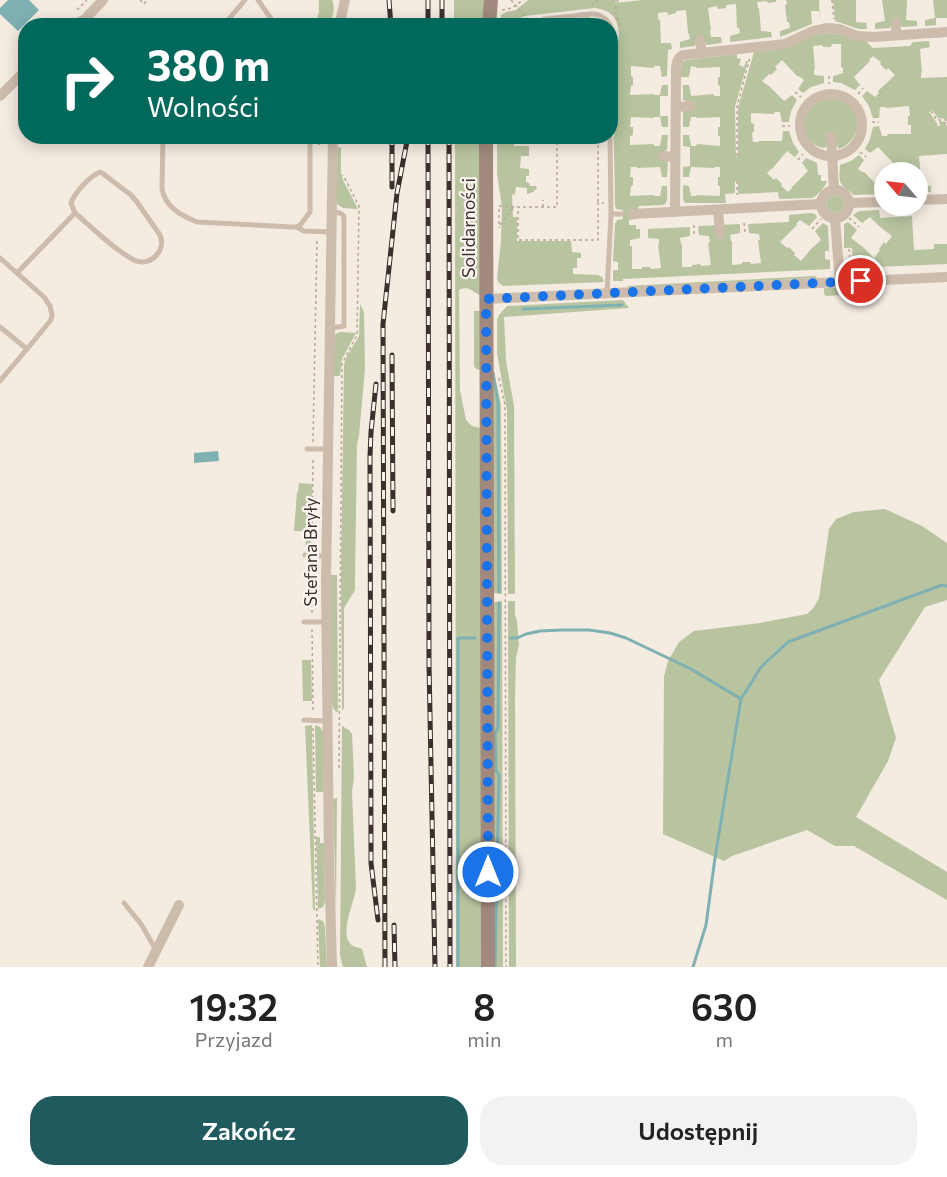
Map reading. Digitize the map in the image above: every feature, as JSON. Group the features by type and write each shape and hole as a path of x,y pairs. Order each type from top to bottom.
{"street":[{"path":"86,18 103,0"},
{"path":"341,18 345,0"},
{"path":"896,23 896,35"},
{"path":"675,212 676,68 677,60 683,55 785,44 813,31 826,28 839,29 857,36 873,37 947,32"},
{"path":"700,40 702,54"},
{"path":"0,96 18,78"},
{"path":"827,94 841,95 853,102 862,121 861,135 853,146 842,154 832,156 821,154 809,147 800,129 804,108 814,99 827,94"},
{"path":"676,107 690,106"},
{"path":"831,136 834,189"},
{"name":"Stefana Bryły","path":"332,967 326,556 333,144"},
{"name":"Solidarności","path":"486,144 488,967"},
{"path":"662,156 675,156"},
{"path":"834,189 843,192 849,203 847,212 835,219 823,213 820,204 823,196 834,189"},
{"path":"928,200 947,199"},
{"path":"849,203 874,202"},
{"path":"627,214 820,204"},
{"path":"718,210 720,234"},
{"path":"835,219 840,282"},
{"path":"486,299 947,277"},
{"path":"148,967 179,905"}],"lane":[{"path":"230,18 245,0"},
{"path":"258,0 270,18"},
{"path":"554,18 593,13 606,18"},
{"path":"164,144 163,196 174,209 185,217 197,222 297,227 304,231 331,232"},
{"path":"297,227 310,212 310,144"},
{"path":"607,293 611,214 610,144"},
{"path":"100,172 137,202 160,235 163,241 162,248 153,259 137,262 75,213 71,203 73,198 93,175 100,172"},
{"path":"17,273 75,213"},
{"path":"329,328 344,326 344,216 340,213 331,213"},
{"path":"611,214 627,214"},
{"path":"0,258 44,297 51,309 51,320 48,325 0,381"},
{"path":"0,327 27,349"},
{"path":"307,449 327,449"},
{"path":"305,555 326,556"},
{"path":"304,622 326,622"},
{"path":"304,720 327,721"},
{"path":"124,903 141,924 156,950"}],"path":[{"path":"77,10 87,0"},
{"path":"140,0 144,4 147,0"},
{"path":"511,0 527,18"},
{"path":"495,5 509,9 523,0"},
{"path":"615,9 618,0"},
{"path":"832,0 835,23"},
{"path":"737,156 737,107 753,48"},
{"path":"829,76 829,84"},
{"path":"858,94 863,88"},
{"path":"795,92 801,97"},
{"path":"931,111 937,120 947,120"},
{"path":"872,122 879,122"},
{"path":"783,126 790,126"},
{"path":"499,206 557,207 557,144"},
{"path":"517,207 518,240 598,240 598,144"},
{"path":"861,152 866,157"},
{"path":"798,160 803,154"},
{"path":"339,767 342,364 357,334 359,206 343,172"},
{"path":"737,182 737,195"},
{"path":"543,200 543,208"},
{"path":"598,203 611,203"},
{"path":"499,226 511,210 517,207"},
{"path":"849,218 859,227"},
{"path":"812,229 820,219"},
{"path":"744,223 745,233"},
{"path":"694,225 694,235"},
{"path":"498,375 505,405 506,967"}],"green space":[{"path":"319,0 332,0 334,10 332,18 317,18"},
{"path":"454,0 485,0 484,18 454,18"},
{"path":"528,0 617,0 615,3 643,0 776,0 776,2 768,3 767,1 757,2 761,31 771,32 772,37 730,42 730,36 740,33 737,28 736,4 718,9 717,6 708,8 710,31 711,37 721,37 722,43 707,45 705,42 696,41 695,46 680,48 680,42 690,39 686,10 668,15 667,12 658,13 661,43 671,43 672,49 668,50 667,76 662,77 660,66 654,66 654,68 631,66 633,85 630,95 660,95 662,85 668,85 668,96 660,96 660,116 668,116 668,127 662,127 660,117 631,117 630,127 633,127 633,135 630,136 630,145 660,146 662,135 668,135 665,151 665,161 668,162 667,177 662,177 660,167 631,167 630,177 633,177 633,185 630,196 660,196 662,186 667,186 667,199 664,205 639,206 636,219 629,220 629,225 636,225 636,229 640,229 640,238 630,240 632,269 661,268 659,239 648,238 648,229 690,227 690,236 680,238 682,267 692,267 692,265 700,264 701,266 711,265 709,236 699,235 698,226 740,224 740,233 730,235 732,265 742,264 742,262 751,264 761,263 758,240 760,240 759,234 749,233 748,224 789,222 789,215 811,213 817,217 809,226 800,220 780,242 787,248 789,247 801,261 821,240 815,231 823,223 828,226 829,251 825,251 825,259 830,260 830,269 613,281 613,270 618,270 618,262 613,261 615,224 617,220 623,219 623,210 616,209 615,205 614,144 618,144 618,18 614,18 604,10 594,8 520,18 501,18 506,12 516,10"},
{"path":"786,0 819,0 820,21 819,11 811,11 812,24 780,37 780,31 790,28 787,22"},
{"path":"833,0 856,0 856,22 866,23 867,29 859,29 835,21"},
{"path":"882,0 907,0 906,20 917,21 917,26 902,27 901,25 875,29 875,23 885,21"},
{"path":"933,0 947,0 947,18 936,18 936,25 925,26 925,20 935,18"},
{"path":"824,33 866,41 873,48 910,46 913,42 929,41 930,47 920,49 921,78 947,77 947,119 938,118 932,110 929,112 937,126 940,126 939,121 947,122 947,154 919,156 920,162 892,162 878,147 870,153 865,149 873,127 879,126 882,136 911,134 911,125 908,125 909,106 880,107 879,118 873,118 862,96 867,91 875,97 878,91 895,75 888,68 886,70 873,56 854,77 860,85 855,90 833,82 833,76 843,73 841,44 832,44 831,47 813,46 814,75 824,76 824,83 811,87 803,93 798,89 804,80 798,77 782,60 775,67 777,69 762,81 784,101 792,95 797,100 791,111 789,122 782,122 780,112 775,112 774,114 751,113 751,123 754,124 753,142 782,141 783,131 789,131 799,152 795,157 787,151 767,173 774,180 776,178 788,192 808,171 802,163 806,158 817,163 821,181 827,181 821,191 812,198 779,199 778,192 738,194 738,182 735,181 735,193 725,194 726,203 685,203 683,185 689,186 691,196 720,196 718,177 720,177 720,167 691,167 689,177 683,177 683,167 690,166 690,147 683,146 683,135 689,135 691,146 697,144 720,146 718,127 720,127 720,117 691,117 689,127 683,127 683,112 690,102 683,100 683,85 689,85 691,96 714,94 714,96 720,96 718,77 720,77 720,67 691,66 689,77 680,77 682,62 737,54 737,58 741,59 739,65 744,67 748,61 735,107 736,157 738,156 738,108 754,52"},
{"path":"830,98 848,104 856,114 856,132 845,146 839,149 836,145 828,145 824,148 815,145 808,139 805,131 806,115 811,107 819,101"},
{"path":"455,144 480,144 480,295 468,289 459,290 460,390 466,420 472,426 481,428 482,967 456,967"},
{"path":"497,144 529,146 529,156 521,156 520,168 529,169 526,182 537,188 527,194 527,188 516,187 515,194 512,195 513,217 517,217 517,241 571,241 572,252 581,253 581,258 577,258 577,268 573,268 573,274 598,275 604,282 503,286 498,282 502,207 497,174"},
{"path":"341,147 343,180 358,209 343,208 337,204 337,148"},
{"path":"859,155 864,160 858,169 874,182 874,194 854,195 842,185 840,165"},
{"path":"835,195 841,198 844,204 841,210 835,213 829,210 826,204 829,198"},
{"path":"874,210 874,216 880,216 880,218 912,216 914,250 934,249 934,244 947,244 947,264 853,268 852,248 844,248 844,224 848,222 857,230 851,238 874,258 884,242 886,244 892,236 870,217 862,223 853,215 859,211"},
{"path":"816,276 817,278 628,288 628,286"},
{"path":"862,287 864,294 826,296 824,294 824,288"},
{"path":"623,300 629,308 504,317 506,361 514,406 515,594 508,594 507,410 497,353 497,320 507,306"},
{"path":"360,304 364,312 365,368 357,444 355,590 344,608 344,708 342,711 344,365 359,336"},
{"path":"474,311 480,311 481,370 474,366"},
{"path":"340,332 356,333 342,359 340,376 334,376 334,337"},
{"path":"491,358 501,405 502,594 494,593"},
{"path":"299,483 312,484 311,543 306,549 305,531 294,531"},
{"path":"885,509 922,526 947,543 947,600 925,607 879,680 896,738 888,761 856,817 947,872 947,900 854,846 835,846 807,830 732,856 724,861 663,834 664,676 668,661 679,642 694,631 760,623 807,614 819,598 829,529 836,519 854,512"},
{"path":"331,575 337,575 338,712 332,705"},
{"path":"502,601 503,967 493,967 492,605"},
{"path":"508,601 515,601 519,645 516,657 515,698 516,967 509,967"},
{"path":"302,660 311,660 312,701 303,701"},
{"path":"312,725 315,910 313,910 305,726"},
{"path":"315,725 323,732 323,792 316,792"},
{"path":"342,726 352,734 354,778 352,791 356,889 346,930 349,942 362,949 367,967 343,967 340,955"},
{"path":"337,798 336,916 333,799"},
{"path":"316,837 320,837 320,843 324,843 325,902 323,907 318,909"},
{"path":"318,919 323,921 325,926 327,967 320,967"}],"water":[{"path":"8,0 29,0 39,10 31,18 18,18 18,31 0,14 0,8"},
{"path":"218,451 219,461 194,463 194,453"}],"waterway":[{"path":"523,309 622,305"},
{"path":"493,373 498,403 499,592"},
{"path":"693,967 706,925 741,699 761,667 788,642 942,585 947,586"},
{"path":"495,967 499,775 496,771 495,733 498,728 499,603"},
{"path":"510,638 540,631 589,630 610,633 626,638 691,669 741,699"},
{"path":"458,967 458,638 475,638"}],"railway":[{"path":"389,0 390,18"},
{"path":"428,0 428,18"},
{"path":"442,0 442,18"},
{"path":"392,144 392,187"},
{"path":"385,967 383,324 397,193 406,144"},
{"path":"428,144 429,664 435,967"},
{"path":"449,144 450,967"},
{"path":"392,355 393,511"},
{"path":"376,384 370,456 371,863 378,920"},
{"path":"394,925 395,967"}],"route":[{"path":"488,872 486,299 861,281"}]}
